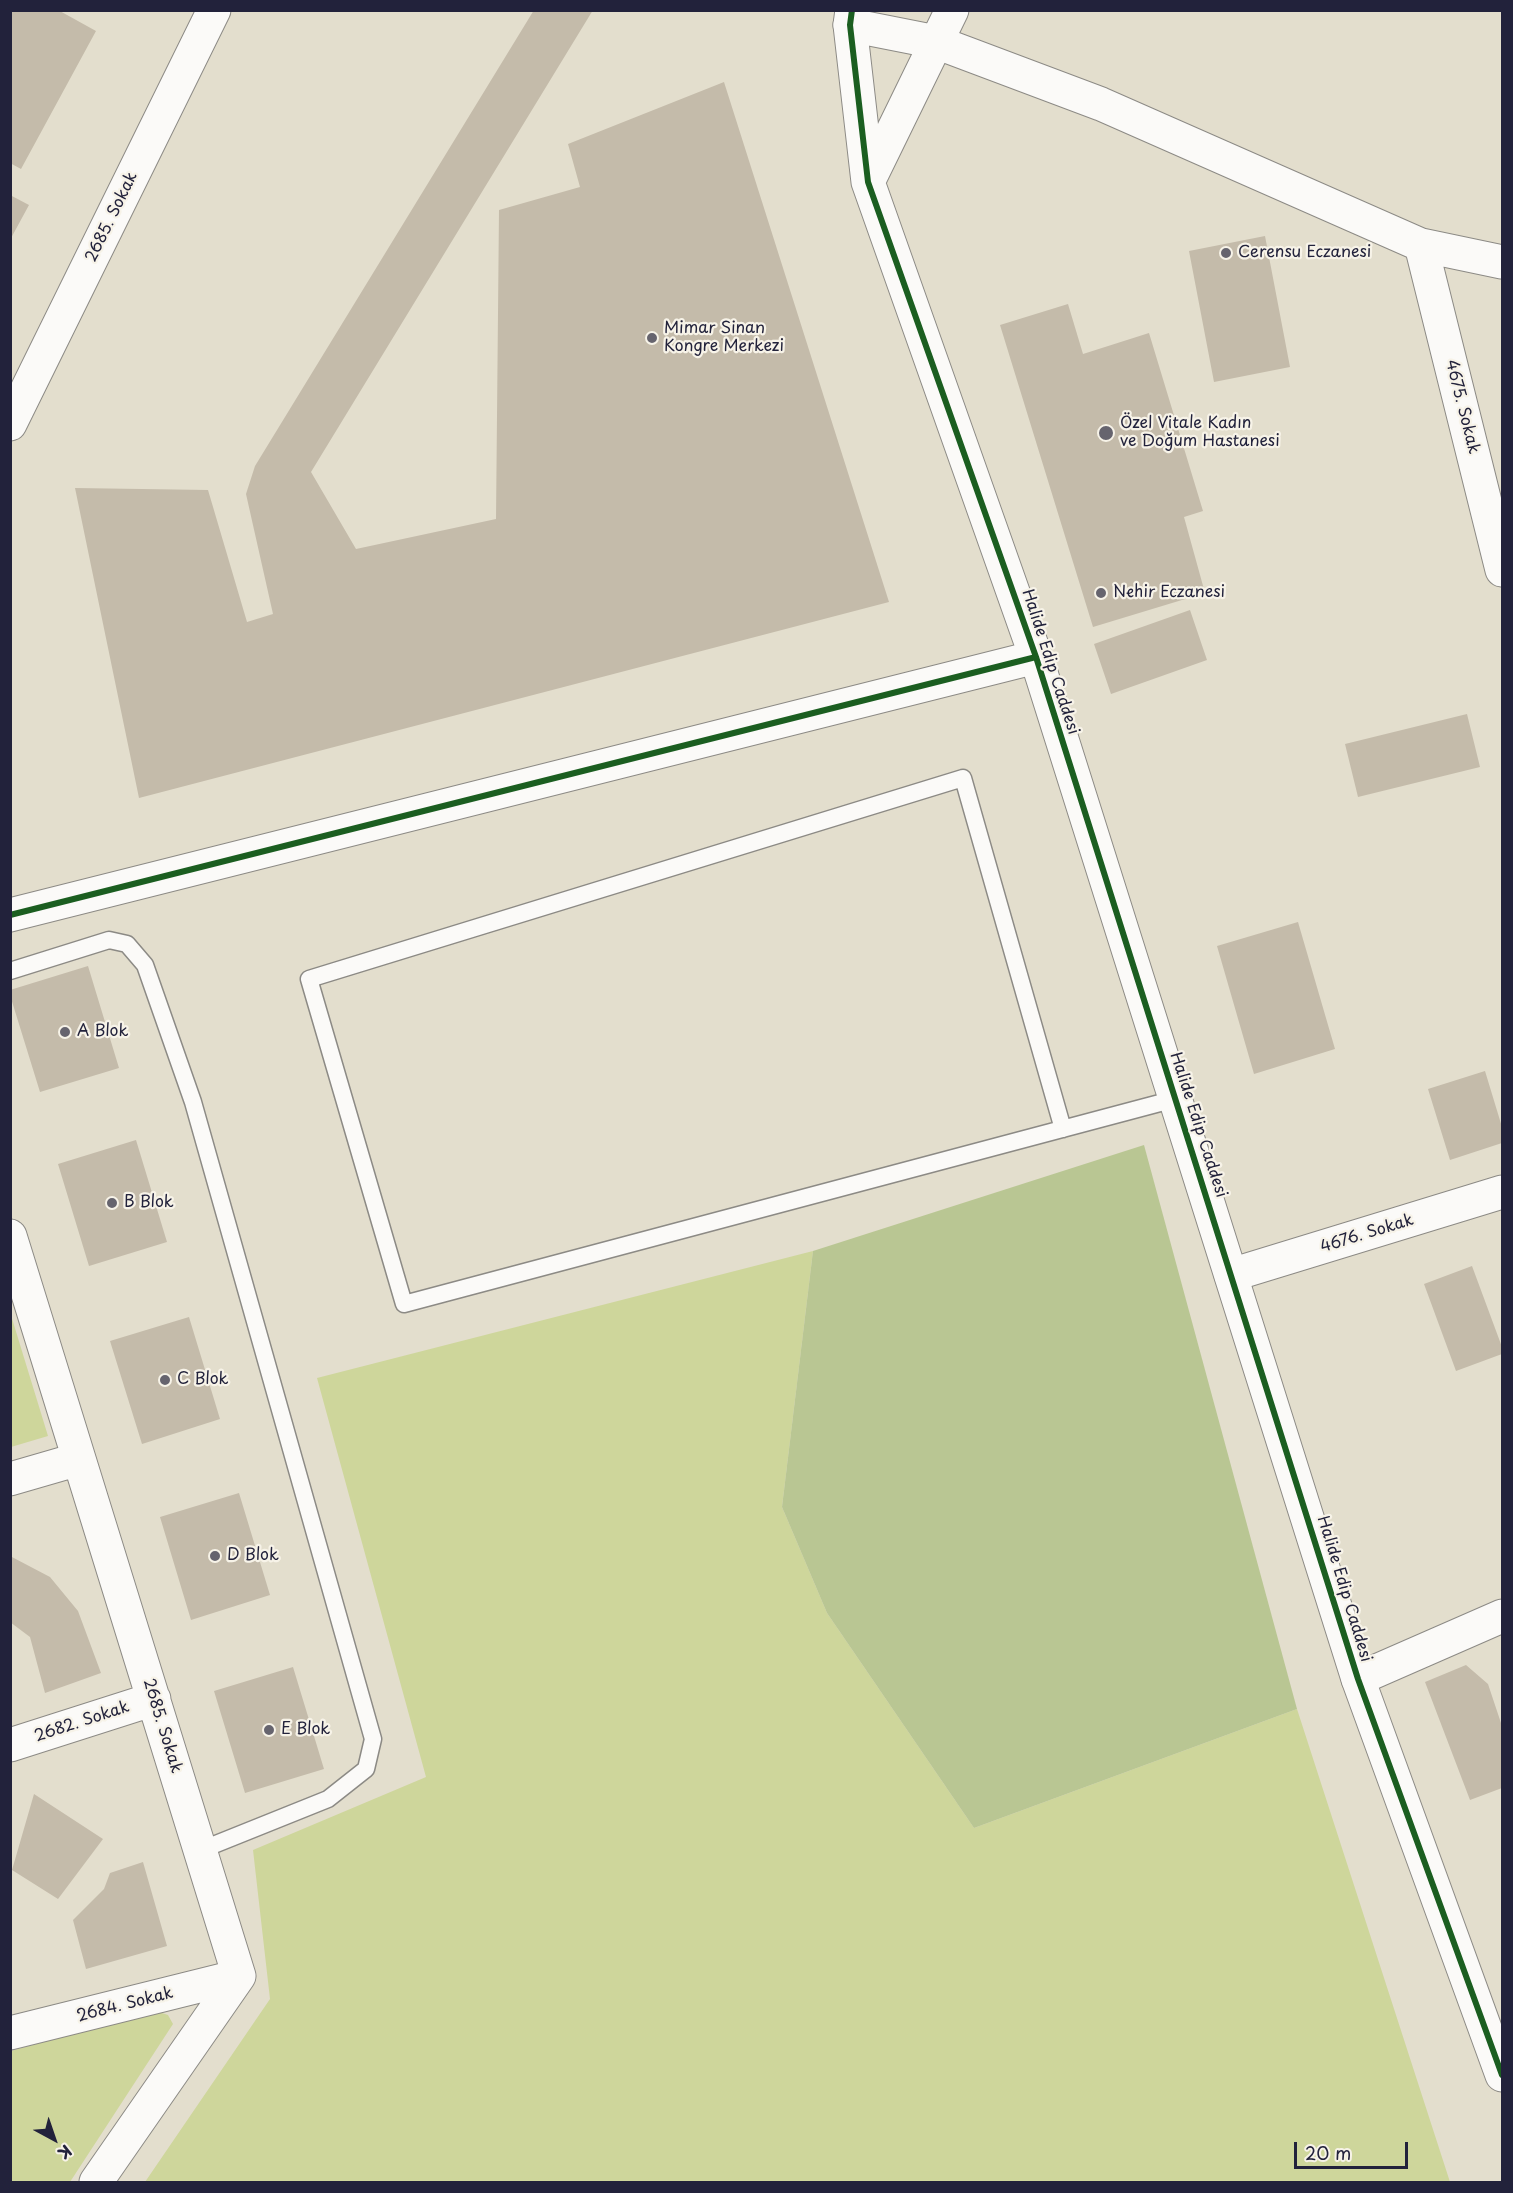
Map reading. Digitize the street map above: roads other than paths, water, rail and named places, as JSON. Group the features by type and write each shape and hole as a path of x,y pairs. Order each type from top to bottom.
{"street":[{"name":"2685. Sokak","path":"10,424 214,10"},
{"path":"868,182 952,10"},
{"path":"851,18 936,42 1101,104 1421,245 1503,262"},
{"name":"Halide Edip Caddesi","path":"851,18 868,182 1036,657 1358,1679 1503,2075"},
{"name":"4675. Sokak","path":"1421,245 1503,570"},
{"path":"10,915 1036,657"},
{"name":"4676. Sokak","path":"1231,1275 1503,1192"},
{"name":"2685. Sokak","path":"10,1236 239,1976"},
{"path":"10,1479 79,1459"},
{"path":"1358,1679 1503,1616"},
{"name":"2682. Sokak","path":"10,1745 154,1699"},
{"path":"96,2182 239,1976"},
{"name":"2684. Sokak","path":"10,2033 239,1976"}],"lane":[{"path":"1063,1129 963,778 309,979 404,1304 1063,1129 1175,1099"},
{"path":"10,971 109,940 127,944 145,965 193,1102 373,1739 366,1769 328,1799 201,1850"}],"place":[{"name":"Cerensu Eczanesi","path":"1226,253"},
{"name":"Mimar Sinan Kongre Merkezi","path":"652,338"},
{"name":"Özel Vitale Kadın ve Doğum Hastanesi","path":"1106,433"},
{"name":"Nehir Eczanesi","path":"1101,593"},
{"name":"A Blok","path":"65,1032"},
{"name":"B Blok","path":"112,1203"},
{"name":"C Blok","path":"165,1380"},
{"name":"D Blok","path":"215,1556"},
{"name":"E Blok","path":"269,1730"}]}
